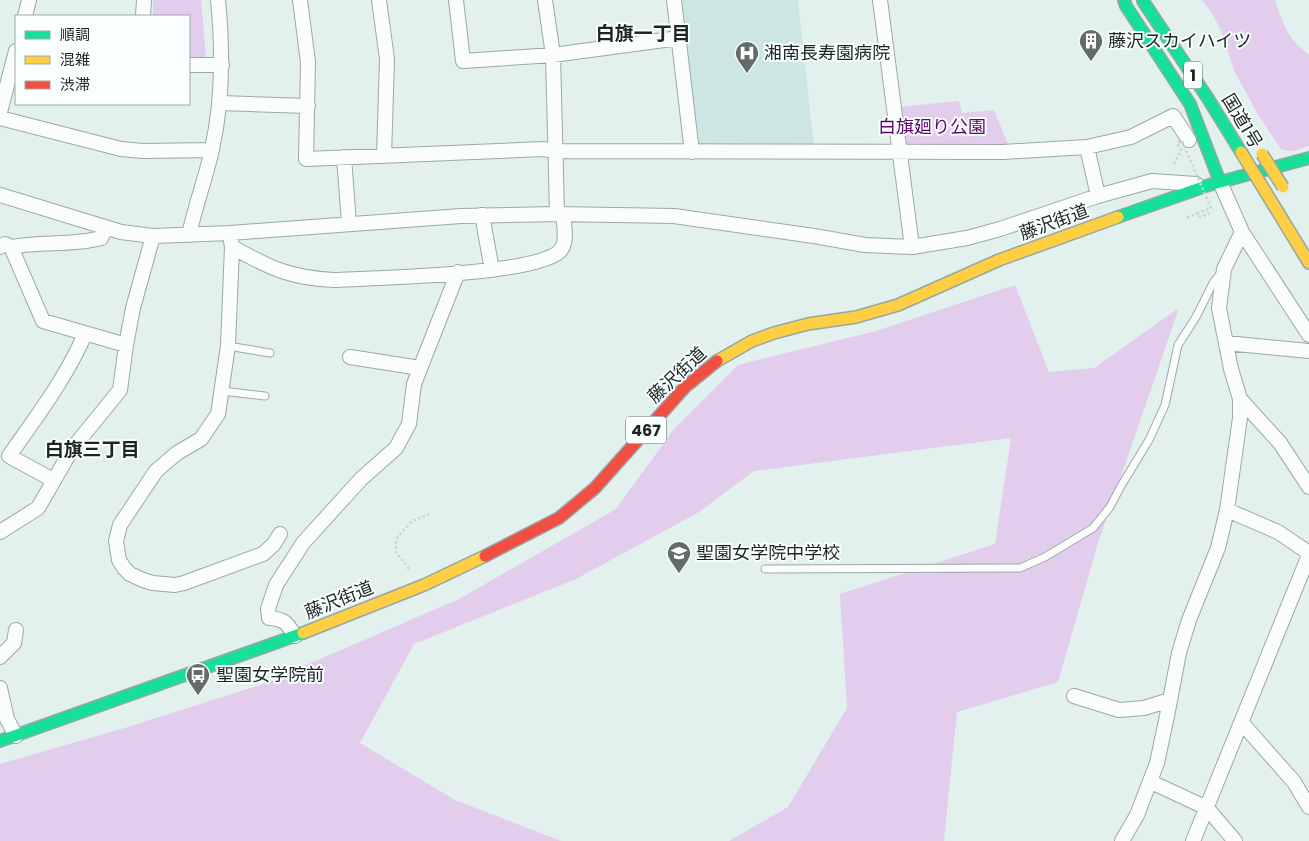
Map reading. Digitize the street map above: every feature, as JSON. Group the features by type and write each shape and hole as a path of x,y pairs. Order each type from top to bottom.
{"highway":[{"path":"1124,0 1126,6 1190,104 1214,183"},
{"name":"国道1号","path":"1142,0 1202,88 1309,263"},
{"name":"国道1号","path":"1257,146 1286,192"},
{"name":"藤沢街道","path":"0,741 295,636 424,585 516,541 559,518 595,488 685,387 717,361 752,341 808,324 856,317 898,305 999,260 1214,183 1308,163"}],"street":[{"path":"25,15 29,0"},
{"path":"143,15 144,0"},
{"path":"190,235 194,212 212,150 220,103 222,65 218,0"},
{"path":"300,0 308,62 306,159 543,149 555,151 692,152 1003,152 1087,147 1131,137 1173,116 1189,140"},
{"path":"379,0 387,59 384,156"},
{"path":"456,0 463,61 553,55 679,38"},
{"path":"232,247 282,272 310,279 343,279 492,270 535,262 559,253 564,240 555,151 553,55 545,0"},
{"path":"674,0 692,152"},
{"path":"880,0 912,247"},
{"path":"0,112 15,55"},
{"path":"190,65 222,65"},
{"path":"220,103 308,106"},
{"path":"0,118 121,149 143,151 212,150"},
{"path":"1087,147 1098,196"},
{"path":"344,157 349,224"},
{"path":"0,195 106,228 130,234 153,236 230,233 482,215 560,214 674,216 865,245 912,247 937,244 983,234 1098,196 1152,181 1214,183 1242,232 1309,335"},
{"path":"482,215 492,270"},
{"path":"106,228 101,238 88,241 6,247 44,321 126,345"},
{"path":"1122,841 1137,815 1151,782 1157,763 1179,652 1189,620 1218,548 1227,510 1240,399 1219,308 1224,269 1242,232"},
{"path":"230,233 232,247 228,346 218,414 201,439 177,453 156,470 123,520 117,534 116,541 119,560 130,574 143,580 175,585 263,554 274,544 280,534"},
{"path":"0,532 38,508 72,449 120,390 133,308 153,236"},
{"path":"295,636 286,622 269,618 268,608 276,586 303,543 361,479 396,448 409,424 413,390 420,368 458,272"},
{"path":"53,480 9,456 63,378 74,360 85,334"},
{"path":"1226,343 1309,351"},
{"path":"350,357 420,368"},
{"path":"1240,399 1280,443 1309,487"},
{"path":"1193,841 1309,554 1278,532 1227,510"},
{"path":"0,657 14,643 16,630"},
{"path":"0,688 7,718 16,736"},
{"path":"1074,696 1119,710 1144,708 1170,700"},
{"path":"1242,723 1294,782 1309,807"},
{"path":"1151,782 1207,808 1235,841"}],"lane":[{"path":"765,568 1020,568 1045,557 1094,528 1110,508 1149,440 1165,405 1178,345 1196,317 1213,283 1224,269"},
{"path":"228,346 270,353"},
{"path":"222,391 265,396"}],"path":[{"path":"1174,164 1181,151 1177,143 1182,140 1210,208 1188,218"},
{"path":"1198,213 1200,218 1213,212"},
{"path":"424,585 403,563 396,552 396,539 412,521 432,513"}],"shaded area":[{"name":"湘南長寿園病院","path":"680,0 798,0 814,147 696,148"}],"green space":[{"path":"153,0 201,0 206,57 190,58 190,15 153,15"},
{"path":"1202,0 1275,0 1287,31 1309,55 1309,146 1290,151 1280,148 1257,113 1234,70 1221,31 1213,15"},
{"name":"白旗廻り公園","path":"959,101 962,113 994,110 1009,147 904,151 898,107"},
{"path":"1015,285 1049,372 1094,368 1179,308 1098,543 1058,682 957,712 944,841 729,841 788,807 847,708 840,594 995,544 1011,438 754,471 699,512 576,579 414,644 360,743 455,800 561,841 0,841 0,764 128,727 260,685 459,599 616,509 674,429 738,365 876,331"}],"traffic: fast":[{"path":"1124,0 1126,6 1190,104 1220,182"},
{"path":"1143,1 1241,152"},
{"path":"1118,217 1209,185 1309,158"},
{"path":"0,741 303,633"}],"traffic: slow":[{"path":"1241,152 1265,191"},
{"path":"1262,154 1283,187"},
{"path":"1265,191 1309,263"},
{"path":"717,361 752,341 774,333 808,324 856,317 898,305 999,260 1118,217"},
{"path":"303,633 424,585 485,556"}],"traffic: jam":[{"path":"485,556 559,518 595,488 685,387 717,361"}],"place":[{"name":"藤沢スカイハイツ","path":"1091,62"},
{"name":"湘南長寿園病院","path":"747,74"},
{"name":"聖園女学院中学校","path":"679,574"},
{"name":"聖園女学院前","path":"198,696"}],"district":[{"name":"白旗一丁目","path":"643,33"},
{"name":"白旗三丁目","path":"92,449"}]}
